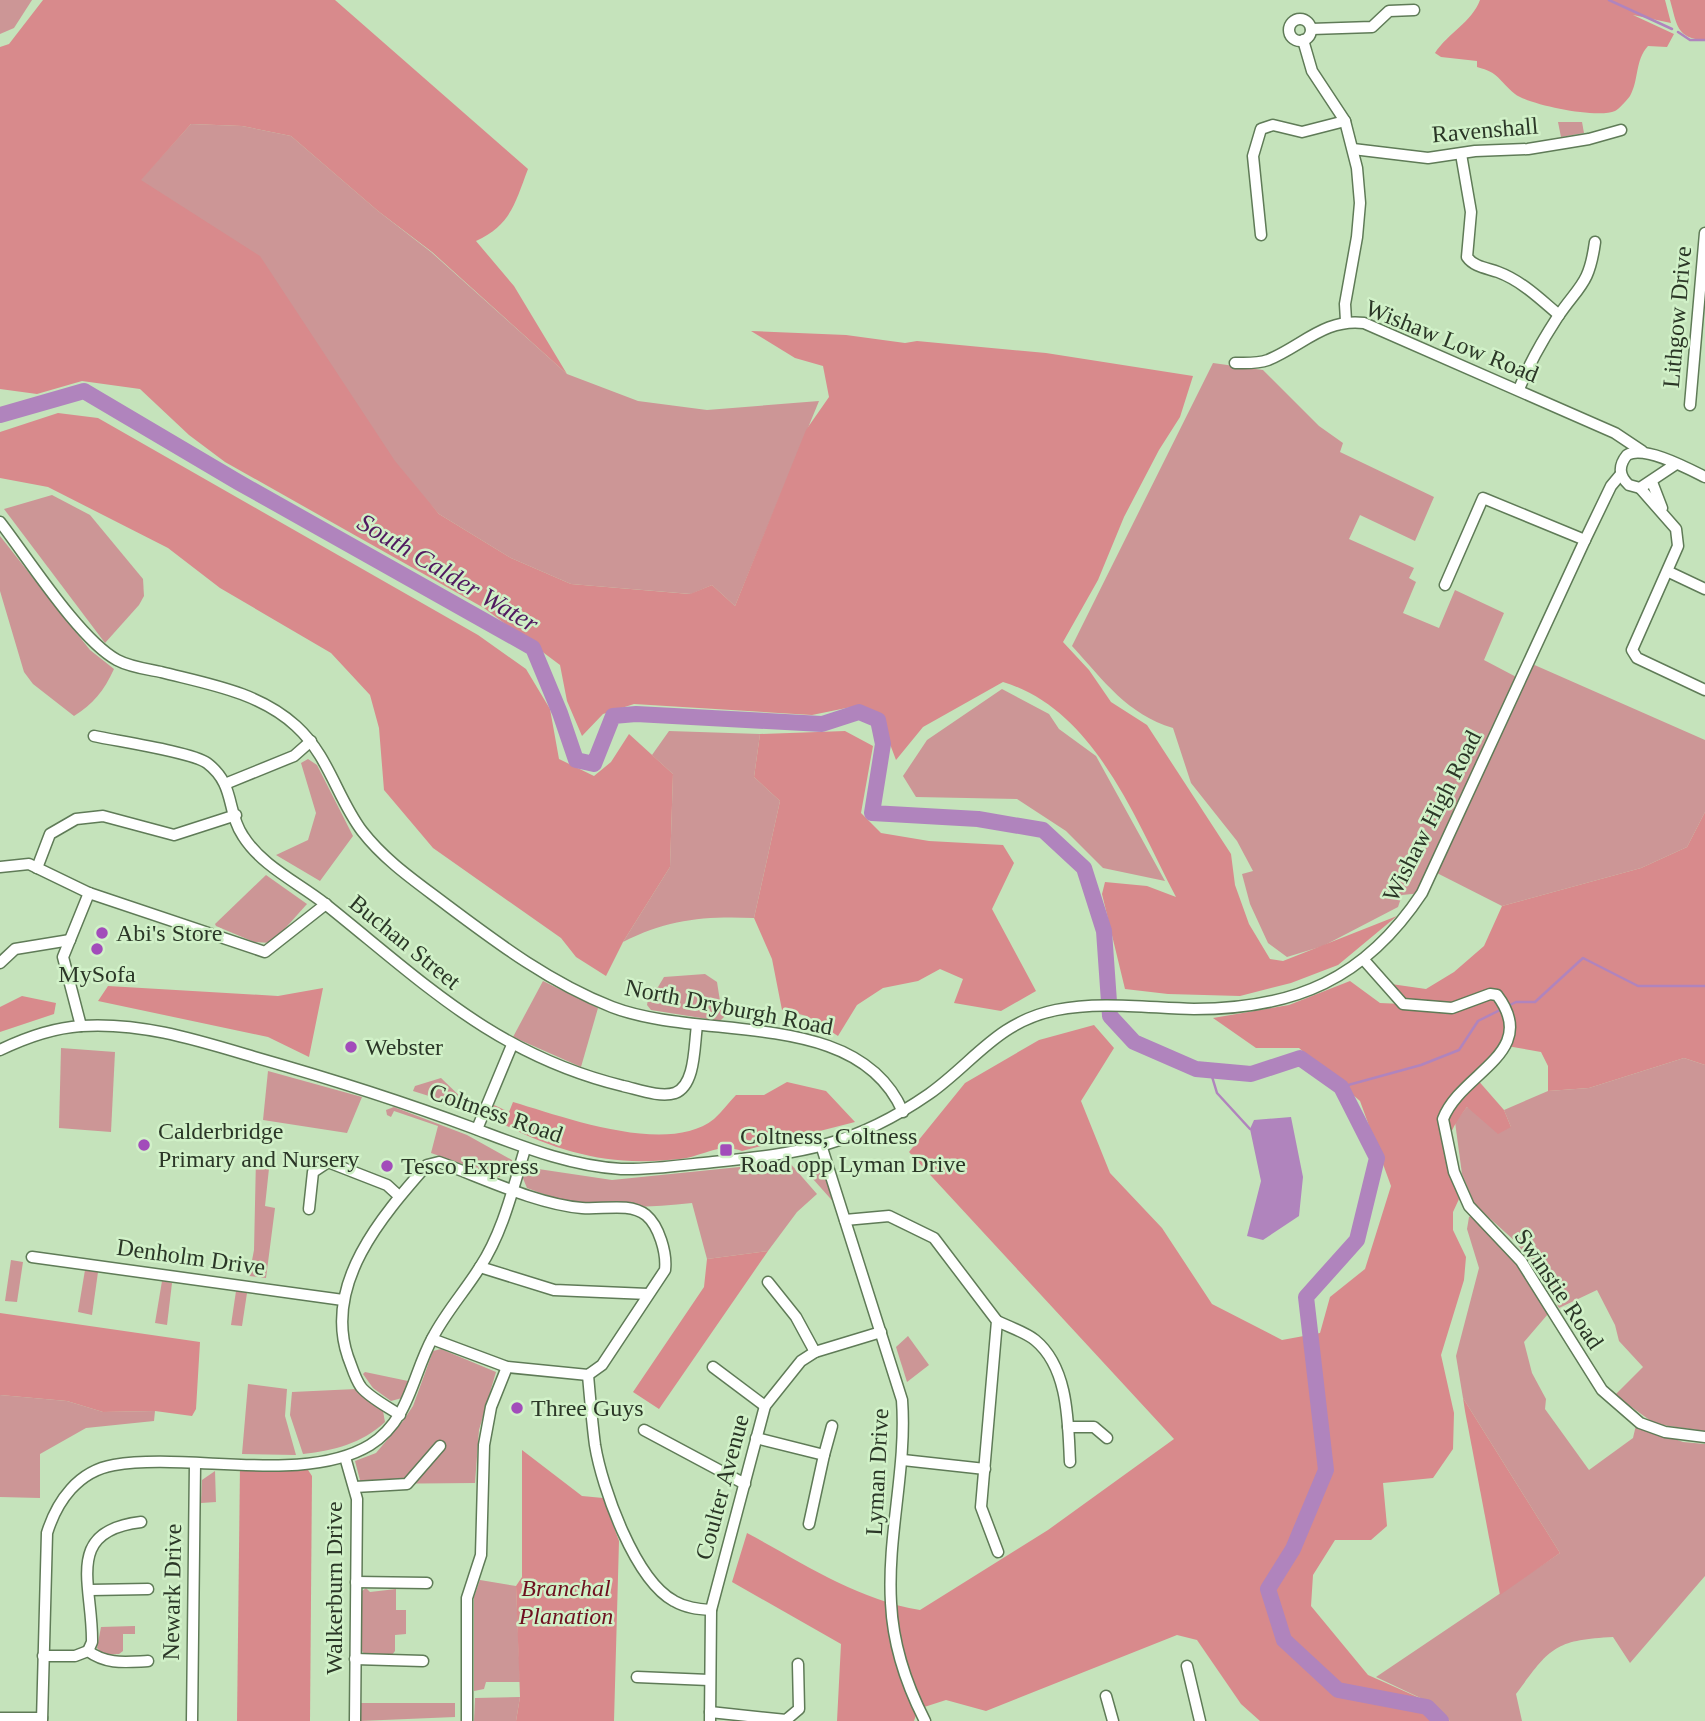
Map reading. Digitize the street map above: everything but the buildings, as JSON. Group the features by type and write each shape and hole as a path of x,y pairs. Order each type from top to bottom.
{"street":[{"path":"1311,29 1372,27 1389,11 1414,10"},
{"path":"1303,40 1290,35 1292,22 1303,19 1311,29"},
{"path":"1303,40 1309,36 1311,29"},
{"path":"1303,40 1312,71 1345,121 1353,149 1360,203 1345,304 1346,321"},
{"path":"1261,235 1253,156 1261,129 1273,125 1302,132 1345,121"},
{"name":"Ravenshall","path":"1353,149 1428,158 1528,149 1589,139 1621,130"},
{"path":"1461,154 1471,212 1467,257 1474,264 1520,283 1559,315"},
{"name":"Lithgow Drive","path":"1690,405 1705,233"},
{"path":"1519,389 1528,366 1559,315 1586,281 1595,242"},
{"name":"Wishaw Low Road","path":"1235,363 1270,359 1326,328 1346,321 1364,323 1615,433 1642,451"},
{"path":"1615,433 1627,455"},
{"path":"1629,485 1621,474 1621,464 1627,455 1642,451 1705,477"},
{"path":"1654,457 1660,467 1656,477 1663,512"},
{"path":"1640,488 1676,464"},
{"name":"Wishaw High Road","path":"1076,1008 1205,1008 1267,1003 1305,994 1339,979 1364,960 1405,919 1422,893 1585,540 1611,486 1621,474"},
{"path":"1611,486 1629,485 1640,488 1663,512 1676,529 1678,537 1676,554 1652,601 1632,650 1637,658 1705,690"},
{"path":"1445,585 1483,498 1585,540"},
{"name":"North Dryburgh Road","path":"0,522 102,650 121,662 234,691 265,703 295,725 311,741 327,765 351,815 379,851 398,869 520,960 613,1008 697,1026 786,1035 832,1047 878,1072 895,1093 903,1112"},
{"path":"1668,572 1705,589"},
{"name":"Buchan Street","path":"94,736 204,760 223,776 242,836 275,870 326,904 471,1021 512,1045 581,1076 666,1094 683,1088 688,1080 697,1026"},
{"path":"225,784 295,756 311,741"},
{"path":"37,868 50,834 76,818 103,816 174,835 236,815"},
{"path":"0,867 29,864 89,893 265,952 326,904"},
{"path":"81,1026 63,957 89,893"},
{"path":"0,963 15,949 70,940"},
{"name":"Swinstie Road","path":"1364,960 1403,1004 1452,1007 1490,994 1497,995 1508,1012 1512,1028 1507,1046 1455,1099 1443,1119 1454,1172 1469,1206 1521,1261 1602,1390 1640,1423 1665,1432 1705,1437"},
{"name":"Coltness Road","path":"0,1050 25,1039 81,1026 131,1027 177,1035 350,1083 526,1149 619,1169 744,1159 822,1148 861,1133 903,1112 935,1090 1001,1031 1036,1016 1076,1008"},
{"path":"477,1129 512,1045"},
{"name":"Lyman Drive","path":"822,1148 902,1400 903,1460 897,1498 891,1603 905,1679 926,1721"},
{"path":"0,1718 42,1719 47,1533 58,1504 73,1485 113,1465 303,1464 345,1457 383,1435 400,1415 432,1339 495,1240 526,1149"},
{"path":"309,1209 313,1172 328,1162 387,1185 399,1196"},
{"path":"400,1415 362,1388 353,1370 344,1345 343,1300 357,1260 399,1196 427,1164 439,1162 544,1200 582,1209 634,1209 646,1216 654,1226 666,1261 665,1270 602,1365 588,1375 507,1367 432,1339"},
{"path":"845,1220 889,1216 934,1238 997,1321 1036,1341 1058,1373 1068,1427 1070,1462"},
{"name":"Denholm Drive","path":"32,1257 343,1300"},
{"path":"480,1267 554,1290 648,1294"},
{"path":"768,1282 796,1317 815,1352"},
{"path":"997,1321 981,1507 998,1552"},
{"name":"Coulter Avenue","path":"710,1717 711,1610 765,1406 792,1369 815,1352 881,1332"},
{"path":"467,1721 467,1598 481,1555 484,1445 491,1407 507,1367"},
{"path":"713,1367 765,1406"},
{"path":"588,1375 596,1447 607,1488 634,1554 659,1589 672,1600 711,1610"},
{"path":"809,1524 832,1426"},
{"path":"1068,1427 1094,1427 1107,1438"},
{"path":"644,1430 745,1484"},
{"path":"757,1438 824,1455"},
{"path":"355,1487 407,1484 440,1446"},
{"name":"Walkerburn Drive","path":"345,1457 355,1487 355,1721"},
{"path":"903,1460 985,1469"},
{"name":"Newark Drive","path":"192,1721 195,1464"},
{"path":"43,1656 75,1656 88,1651 92,1642 89,1555 96,1538 112,1527 141,1522"},
{"path":"356,1582 427,1583"},
{"path":"90,1590 148,1589"},
{"path":"88,1651 99,1659 110,1662 149,1661"},
{"path":"355,1659 423,1661"},
{"path":"710,1717 786,1720 799,1709 798,1664"},
{"path":"1187,1666 1200,1721"},
{"path":"637,1677 709,1680"},
{"path":"1106,1696 1113,1721"}],"shaded area":[{"path":"0,0 32,0 14,28 0,34"},
{"path":"1558,122 1582,122 1584,133 1561,137"},
{"path":"191,124 242,126 291,136 378,211 431,252 567,374 638,401 707,410 819,401 735,606 712,585 691,594 571,584 511,558 439,514 140,180"},
{"path":"1213,363 1263,370 1319,426 1343,443 1340,452 1434,497 1415,541 1360,515 1349,539 1414,568 1409,578 1416,582 1403,613 1439,628 1455,590 1504,613 1484,660 1522,680 1530,663 1705,740 1705,812 1687,847 1641,868 1502,906 1433,871 1422,893 1402,895 1398,907 1323,946 1287,957 1268,943 1250,904 1242,874 1253,871 1237,841 1191,783 1173,728 1129,705 1072,646"},
{"path":"52,495 90,515 143,579 144,596 139,605 105,643 4,509"},
{"path":"0,536 90,650 114,669 97,696 74,716 33,684 24,672 0,591"},
{"path":"1002,689 1049,714 1059,729 1096,756 1165,881 1103,868 1066,831 1017,799 916,797 903,776 927,740"},
{"path":"669,731 760,734 754,777 780,801 754,918 687,921 656,928 623,942 670,867 673,774 652,755"},
{"path":"308,759 317,765 353,836 320,881 276,855 308,840 316,813 301,763"},
{"path":"266,875 307,904 272,943 254,942 216,926 215,924"},
{"path":"705,974 717,982 720,1001 726,1002 724,1017 720,1021 651,1010 647,1005 650,988 658,987 664,977"},
{"path":"543,981 598,1008 581,1067 513,1037"},
{"path":"61,1048 115,1052 111,1132 59,1128"},
{"path":"1684,1058 1705,1065 1705,1431 1655,1424 1615,1395 1643,1367 1619,1341 1615,1325 1597,1290 1559,1308 1544,1281 1516,1242 1475,1205 1462,1174 1455,1122 1467,1107 1511,1127 1504,1110 1548,1091 1589,1088"},
{"path":"268,1071 362,1097 347,1133 263,1120"},
{"path":"441,1078 469,1105 467,1108 413,1091 415,1086"},
{"path":"394,1107 467,1135 512,1160 513,1169 499,1177 431,1153 438,1126 394,1111 391,1117 387,1115 386,1110"},
{"path":"1291,1117 1303,1177 1299,1216 1263,1240 1247,1236 1261,1181 1250,1129 1254,1120"},
{"path":"256,1158 270,1159 265,1206 275,1208 266,1278 249,1276 254,1250"},
{"path":"810,1159 825,1171 837,1206 797,1161"},
{"path":"789,1162 817,1194 797,1212 768,1251 707,1259 692,1203 629,1207 588,1204 527,1188 522,1176 525,1167 612,1180"},
{"path":"1473,1215 1527,1277 1548,1314 1524,1342 1532,1373 1546,1399 1545,1409 1589,1470 1633,1438 1636,1425 1683,1442 1705,1444 1705,1576 1630,1663 1613,1637 1578,1641 1555,1649 1537,1666 1516,1694 1522,1721 1450,1721 1431,1703 1376,1677 1560,1553 1463,1398 1456,1356 1479,1268 1467,1229 1469,1217"},
{"path":"11,1260 23,1262 17,1302 5,1301"},
{"path":"85,1270 98,1272 92,1315 78,1312"},
{"path":"162,1281 172,1283 167,1325 155,1323"},
{"path":"236,1291 247,1293 242,1326 231,1325"},
{"path":"908,1336 929,1365 907,1382 896,1347"},
{"path":"441,1349 496,1372 479,1430 475,1483 361,1484 355,1461 376,1453 403,1421 413,1406 433,1351"},
{"path":"365,1372 408,1381 402,1398 391,1401 373,1388 363,1374"},
{"path":"248,1384 287,1389 285,1416 296,1455 242,1454"},
{"path":"356,1389 383,1411 385,1422 367,1436 347,1445 303,1454 290,1415 292,1392"},
{"path":"0,1395 67,1401 103,1412 155,1411 154,1421 86,1428 40,1454 40,1498 0,1497"},
{"path":"215,1471 216,1502 201,1503 202,1480"},
{"path":"480,1580 516,1586 520,1682 486,1682 484,1689 474,1691 474,1597"},
{"path":"366,1588 370,1592 396,1589 396,1610 406,1610 406,1634 395,1635 395,1651 392,1655 365,1655 362,1651 362,1591"},
{"path":"135,1626 135,1634 123,1634 123,1651 119,1654 104,1655 97,1648 101,1627"},
{"path":"520,1697 516,1721 474,1721 475,1698"},
{"path":"360,1703 455,1703 455,1717 359,1721"}],"green space":[{"path":"43,0 335,0 528,169 510,212 497,228 476,241 514,286 567,374 432,252 378,211 291,136 242,126 191,124 141,180 260,256 395,461 439,514 511,558 571,584 690,594 712,585 735,606 806,430 829,397 823,366 795,358 751,331 846,335 905,343 917,341 1046,353 1193,376 1180,417 1159,450 1124,517 1098,580 1063,642 1089,670 1111,702 1147,725 1231,854 1235,885 1249,924 1270,959 1283,961 1397,916 1338,965 1291,983 1240,996 1168,994 1125,989 1102,894 1105,882 1147,886 1176,897 1128,802 1109,771 1063,716 1035,696 1003,682 923,727 896,760 879,715 861,705 812,715 634,704 603,714 582,736 567,701 560,665 484,608 225,462 189,435 140,389 82,381 37,394 0,389 0,47 9,44"},
{"path":"1480,0 1665,0 1671,23 1633,15 1674,34 1667,47 1648,46 1641,57 1630,96 1617,110 1594,113 1564,110 1515,94 1495,74 1477,67 1477,61 1441,57 1435,53 1466,21"},
{"path":"1670,0 1705,0 1705,40 1688,37 1679,29"},
{"path":"58,413 98,418 478,635 526,669 550,709 559,759 594,776 611,762 629,734 673,774 670,867 623,942 606,976 576,957 561,938 433,848 384,790 379,728 370,695 331,653 220,588 168,548 48,487 0,478 0,432"},
{"path":"845,731 873,746 861,813 881,833 929,841 1003,845 1014,863 992,909 1036,991 1001,1011 954,1003 963,979 940,969 918,981 883,988 857,1005 838,1036 807,1016 782,1010 772,959 754,918 780,801 754,777 760,734"},
{"path":"1705,812 1705,1065 1684,1058 1589,1088 1548,1091 1548,1066 1541,1052 1507,1046 1476,1078 1504,1110 1511,1127 1498,1134 1467,1107 1448,1142 1448,1162 1459,1199 1453,1212 1453,1230 1466,1257 1464,1280 1441,1355 1454,1413 1453,1449 1433,1478 1383,1483 1387,1526 1371,1540 1335,1540 1313,1575 1311,1606 1368,1675 1431,1703 1450,1721 1260,1721 1241,1704 1197,1640 1177,1635 986,1711 946,1700 918,1709 914,1721 837,1721 841,1644 732,1582 747,1533 852,1589 896,1605 920,1610 1048,1530 1174,1439 909,1152 965,1083 1039,1040 1094,1025 1114,1048 1081,1101 1110,1173 1162,1228 1212,1304 1282,1340 1320,1333 1330,1297 1365,1269 1391,1186 1360,1101 1299,1048 1256,1048 1213,1018 1289,1005 1350,981 1380,1003 1402,1004 1391,984 1426,989 1454,972 1484,946 1502,906 1641,868 1687,847"},
{"path":"108,986 278,996 323,988 309,1057 268,1037 98,1001"},
{"path":"22,996 56,1003 54,1014 0,1032 0,1007"},
{"path":"787,1082 826,1091 855,1122 742,1151 722,1149 682,1159 631,1161 568,1151 528,1136 490,1117 494,1105 509,1112 513,1102 615,1130 670,1134 694,1130 714,1119 736,1095 764,1095"},
{"path":"768,1251 659,1409 633,1392 704,1287 707,1259"},
{"path":"0,1313 200,1342 196,1409 192,1416 155,1411 103,1412 67,1401 0,1395"},
{"path":"1463,1398 1560,1553 1500,1595 1465,1411"},
{"name":"Branchal Planation","path":"522,1450 582,1496 603,1498 619,1541 614,1721 516,1721 520,1697 516,1586 522,1577"},
{"path":"304,1464 312,1476 310,1721 237,1721 240,1465"}],"waterway":[{"path":"1609,0 1672,29"},
{"path":"1678,32 1690,40 1705,40"},
{"name":"South Calder Water","path":"0,415 84,391 238,482 533,648 576,760 594,764 613,716 636,714 822,724 859,712 878,720 883,744 872,813 978,819 1043,830 1084,868 1104,931 1110,1016 1134,1042 1196,1069 1251,1074 1300,1058 1341,1087 1377,1158 1357,1240 1306,1297 1326,1470 1293,1549 1268,1589 1284,1640 1338,1690 1427,1707 1441,1721"},
{"path":"1506,1007 1516,1002 1535,1002 1583,958 1638,986 1705,986"},
{"path":"1341,1087 1421,1065 1459,1050 1478,1021 1500,1010"},
{"path":"1210,1070 1217,1093 1250,1129"}],"place":[{"name":"Abi's Store","path":"102,933"},
{"name":"MySofa","path":"97,949"},
{"name":"Webster","path":"351,1047"},
{"name":"Calderbridge Primary and Nursery","path":"144,1145"},
{"name":"Coltness, Coltness Road opp Lyman Drive","path":"726,1150"},
{"name":"Tesco Express","path":"387,1166"},
{"name":"Three Guys","path":"517,1408"}]}
